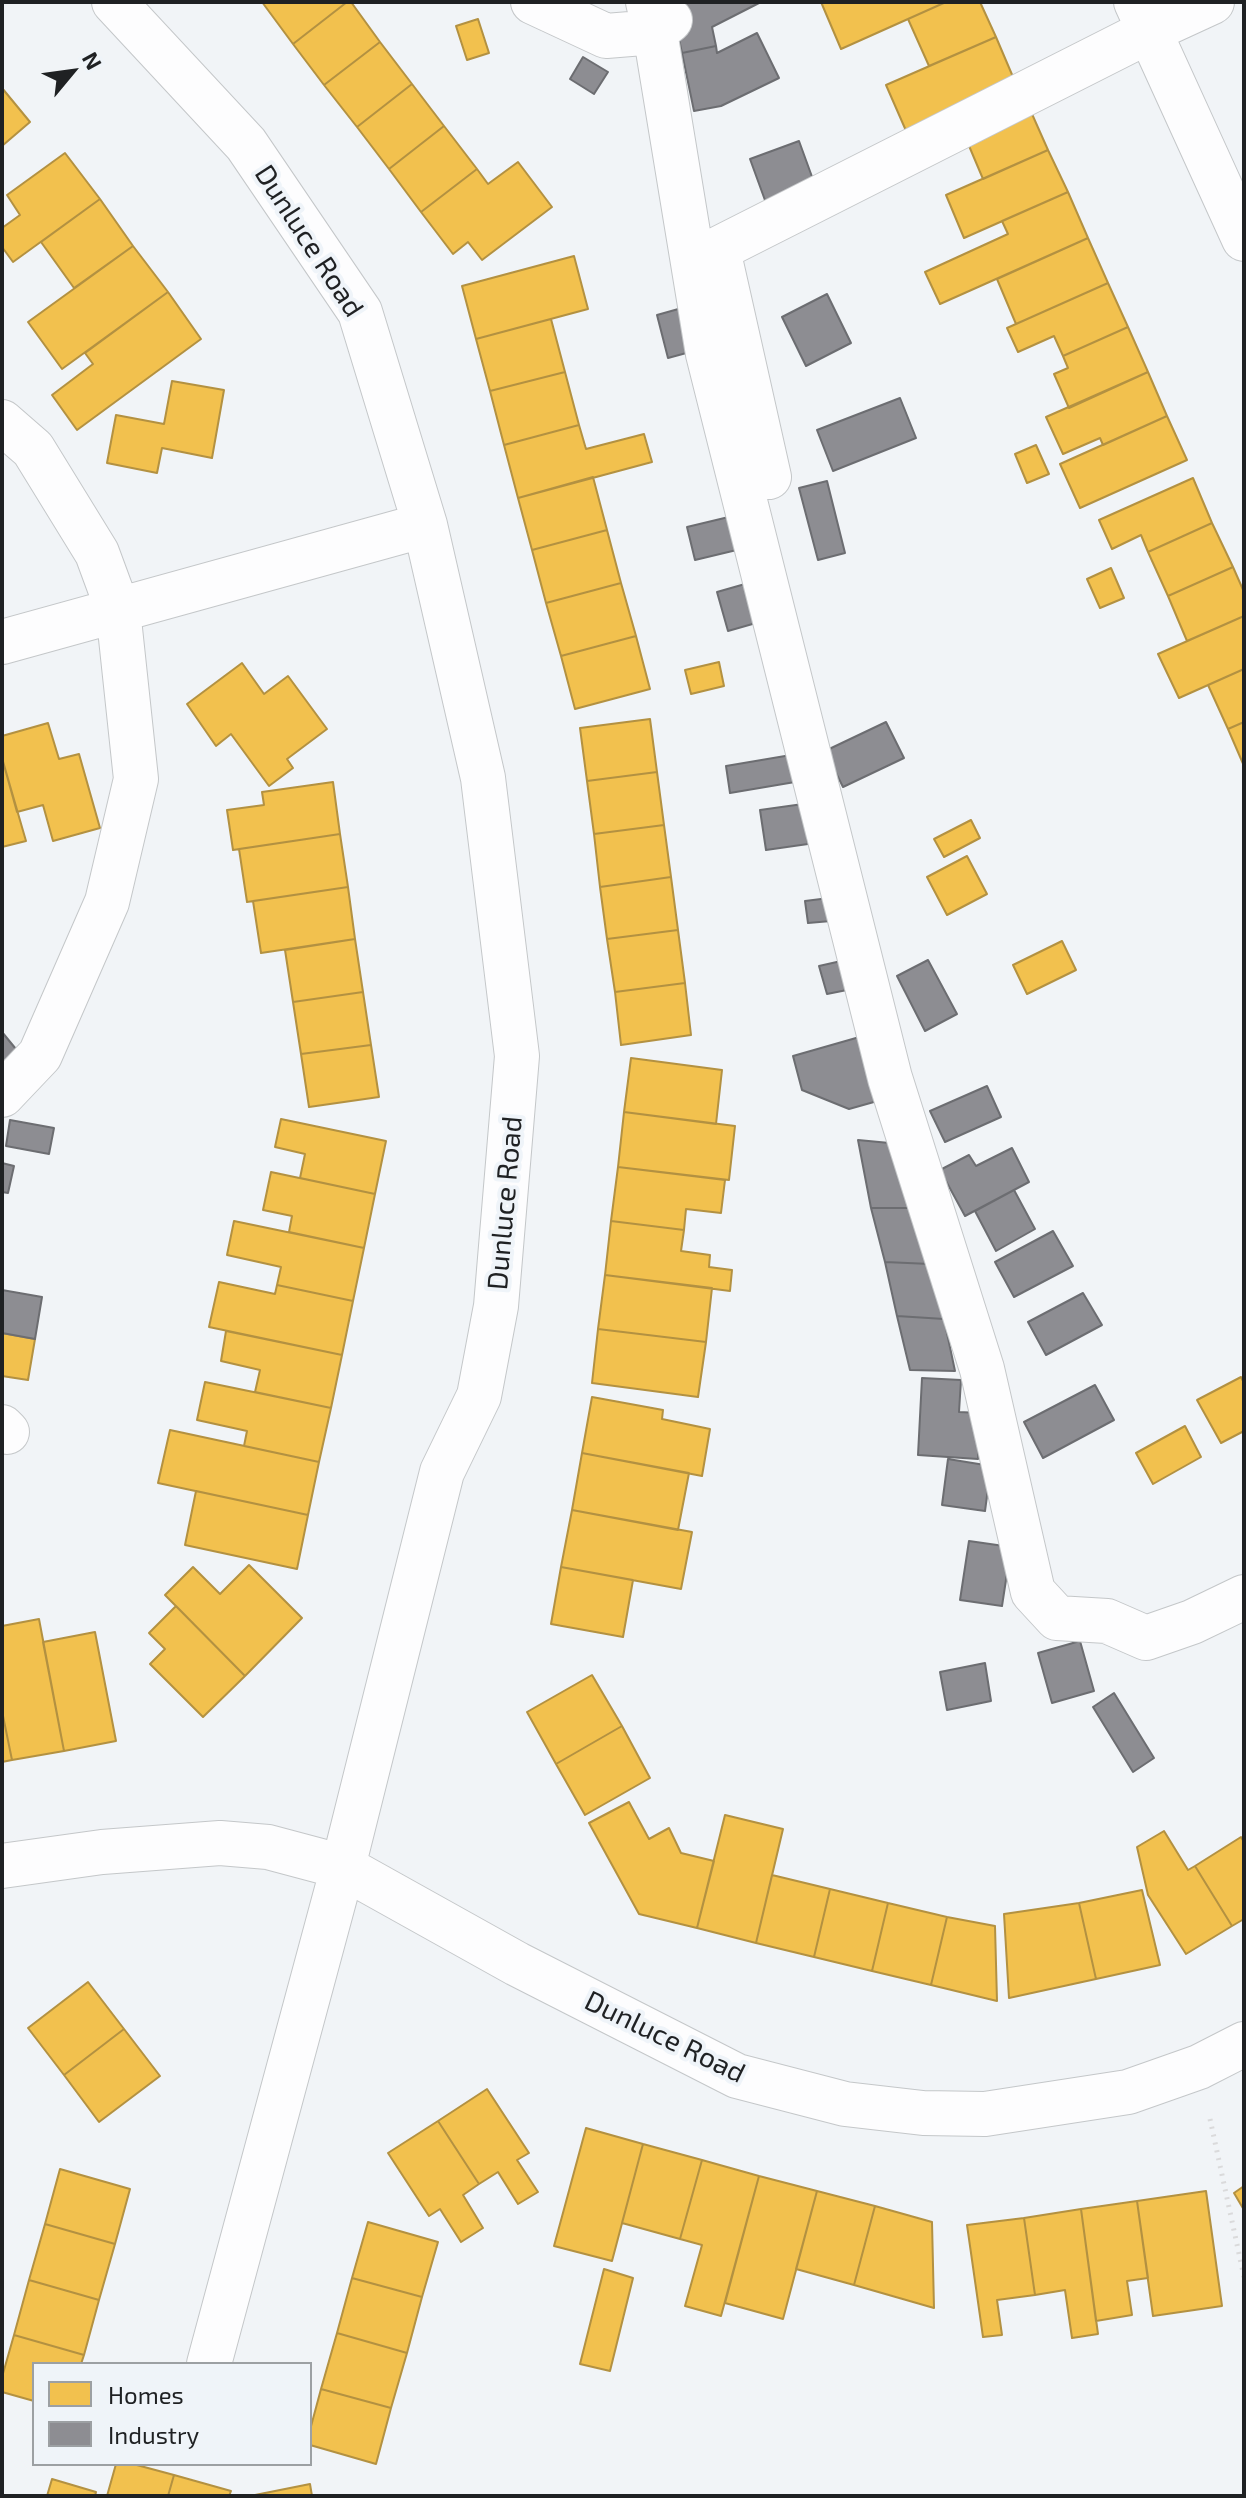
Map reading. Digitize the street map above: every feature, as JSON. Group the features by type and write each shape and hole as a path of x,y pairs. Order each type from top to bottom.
{"street":[{"name":"Dunluce Road","path":"114,2 246,144 360,312 425,525 483,778 517,1056 496,1306 479,1396 442,1472 343,1867 210,2362"},
{"path":"533,2 606,36 660,14"},
{"path":"718,249 1143,16 1212,2"},
{"path":"660,14 718,249 789,564"},
{"path":"660,14 708,354 890,1078 982,1369 1033,1592 1057,1618 1107,1621 1146,1638 1192,1622 1244,1597"},
{"path":"1143,16 1244,239"},
{"path":"2,422 33,449 97,553 118,610 136,779 107,902 40,1055 2,1095"},
{"path":"2,642 425,525"},
{"name":"Dunluce Road","path":"2,1866 102,1852 220,1843 268,1847 343,1867 517,1964 737,2076 845,2104 923,2113 985,2114 1128,2092 1199,2067 1244,2044"}],"path":[{"path":"1199,2067 1244,2277"}],"building: Homes":[{"path":"262,2 347,2 293,44"},
{"path":"351,2 380,42 324,85 293,44"},
{"path":"821,2 946,2 841,49"},
{"path":"946,2 980,2 996,37 929,66 908,19"},
{"path":"478,19 489,53 467,60 456,26"},
{"path":"996,37 1016,84 907,133 886,85"},
{"path":"380,42 412,84 357,127 324,85"},
{"path":"412,84 444,126 389,169 357,127"},
{"path":"2,88 30,122 2,146"},
{"path":"1028,105 1048,150 983,179 964,134"},
{"path":"444,126 477,169 421,212 389,169"},
{"path":"1048,150 1068,192 964,238 946,195"},
{"path":"65,153 100,199 13,262 2,247 2,228 20,215 7,195"},
{"path":"518,162 552,207 482,260 468,242 453,254 421,212 477,169 488,184"},
{"path":"1068,192 1088,238 940,304 925,272 1008,234 1002,221"},
{"path":"100,199 133,246 74,288 41,242"},
{"path":"1088,238 1108,283 1016,324 997,279"},
{"path":"133,246 168,292 62,369 28,322"},
{"path":"574,256 588,309 476,339 462,286"},
{"path":"1108,283 1128,327 1063,356 1054,336 1018,352 1007,328"},
{"path":"168,292 201,339 77,430 52,395 93,364 85,353"},
{"path":"551,319 565,372 490,391 476,339"},
{"path":"1128,327 1148,372 1069,408 1054,374 1068,368 1063,356"},
{"path":"565,372 579,425 504,445 490,391"},
{"path":"1148,372 1167,416 1103,445 1100,438 1063,454 1046,417"},
{"path":"172,381 224,390 212,458 162,448 157,473 107,463 116,415 164,424"},
{"path":"1167,416 1187,460 1080,508 1060,464"},
{"path":"579,425 586,449 644,434 652,462 518,498 504,445"},
{"path":"1036,445 1049,474 1027,483 1015,454"},
{"path":"593,477 607,530 532,550 518,498"},
{"path":"1193,478 1212,523 1148,552 1141,535 1112,549 1099,520"},
{"path":"1212,523 1233,567 1168,596 1148,552"},
{"path":"607,530 621,583 546,603 532,550"},
{"path":"1233,567 1244,592 1244,616 1187,641 1168,596"},
{"path":"1111,568 1124,598 1100,608 1087,579"},
{"path":"621,583 636,636 561,656 546,603"},
{"path":"1244,616 1244,669 1179,698 1158,654"},
{"path":"636,636 650,689 575,709 561,656"},
{"path":"719,662 724,686 691,694 685,670"},
{"path":"242,663 264,694 288,676 327,729 287,759 293,768 269,786 231,734 216,746 187,704"},
{"path":"1244,669 1244,722 1228,729 1208,685"},
{"path":"650,719 657,772 587,781 580,728"},
{"path":"1244,722 1244,766 1228,729"},
{"path":"48,723 59,759 79,754 100,828 53,841 43,805 17,812 2,758 2,736"},
{"path":"2,758 26,841 2,847"},
{"path":"657,772 664,825 594,834 587,781"},
{"path":"333,782 340,834 233,850 227,810 264,805 262,792"},
{"path":"971,820 980,838 944,857 934,839"},
{"path":"664,825 671,877 600,887 594,834"},
{"path":"340,834 348,887 247,902 239,849"},
{"path":"967,856 987,894 947,915 927,877"},
{"path":"671,877 678,930 607,939 600,887"},
{"path":"348,887 355,939 261,953 253,901"},
{"path":"678,930 685,983 615,992 607,939"},
{"path":"355,939 363,992 293,1002 285,950"},
{"path":"1062,941 1076,970 1027,994 1013,965"},
{"path":"685,983 691,1035 621,1045 615,992"},
{"path":"363,992 371,1045 301,1054 293,1002"},
{"path":"371,1045 379,1097 309,1107 301,1054"},
{"path":"631,1058 722,1070 716,1124 624,1112"},
{"path":"624,1112 735,1126 729,1180 618,1167"},
{"path":"281,1119 386,1141 375,1194 300,1178 305,1154 275,1147"},
{"path":"618,1167 725,1180 721,1213 686,1209 684,1230 611,1221"},
{"path":"271,1172 375,1194 364,1248 289,1232 292,1216 263,1210"},
{"path":"234,1221 364,1248 353,1301 277,1285 281,1267 227,1255"},
{"path":"611,1221 684,1230 681,1251 710,1255 709,1267 732,1270 730,1291 605,1275"},
{"path":"605,1275 712,1288 706,1342 598,1329"},
{"path":"219,1282 275,1294 277,1285 353,1301 342,1355 209,1327"},
{"path":"598,1329 706,1342 698,1397 592,1383"},
{"path":"226,1331 342,1355 331,1408 255,1392 260,1370 221,1361"},
{"path":"2,1333 35,1339 28,1380 2,1376"},
{"path":"1241,1377 1244,1383 1244,1431 1221,1443 1197,1400"},
{"path":"205,1382 331,1408 319,1462 244,1446 247,1431 197,1420"},
{"path":"592,1397 663,1410 662,1419 710,1429 702,1476 582,1453"},
{"path":"1185,1426 1201,1457 1153,1484 1136,1453"},
{"path":"170,1430 319,1462 308,1515 158,1483"},
{"path":"582,1453 689,1473 678,1530 572,1510"},
{"path":"196,1491 308,1515 297,1569 185,1545"},
{"path":"572,1510 692,1532 681,1589 561,1567"},
{"path":"249,1565 302,1618 245,1676 165,1595 193,1567 220,1594"},
{"path":"561,1567 633,1580 623,1637 551,1624"},
{"path":"176,1606 245,1676 203,1717 150,1664 165,1649 149,1633"},
{"path":"39,1619 64,1751 12,1760 2,1711 2,1626"},
{"path":"95,1632 116,1741 64,1751 43,1642"},
{"path":"592,1675 622,1726 556,1764 527,1712"},
{"path":"2,1711 12,1760 2,1762"},
{"path":"622,1726 650,1778 585,1815 556,1764"},
{"path":"629,1802 649,1839 669,1828 681,1853 714,1861 697,1928 639,1914 589,1823"},
{"path":"725,1815 783,1829 756,1943 697,1928"},
{"path":"1164,1831 1188,1870 1195,1866 1232,1926 1186,1954 1148,1895 1137,1847"},
{"path":"1241,1837 1244,1842 1244,1919 1232,1926 1195,1866"},
{"path":"772,1875 830,1889 814,1957 756,1943"},
{"path":"830,1889 888,1903 872,1971 814,1957"},
{"path":"1142,1890 1160,1965 1096,1979 1079,1903"},
{"path":"888,1903 947,1917 931,1985 872,1971"},
{"path":"1079,1903 1096,1979 1009,1998 1004,1914"},
{"path":"947,1917 995,1926 997,2001 931,1985"},
{"path":"88,1982 124,2029 64,2075 28,2028"},
{"path":"124,2029 160,2076 99,2122 64,2075"},
{"path":"487,2089 529,2153 517,2160 538,2192 518,2204 498,2172 479,2184 438,2121"},
{"path":"438,2121 479,2184 463,2195 483,2228 461,2242 440,2209 429,2216 388,2153"},
{"path":"586,2128 643,2144 612,2261 554,2246"},
{"path":"643,2144 702,2160 680,2239 622,2223"},
{"path":"702,2160 759,2176 721,2316 685,2306 702,2245 680,2239"},
{"path":"60,2169 130,2189 115,2244 45,2224"},
{"path":"759,2176 817,2191 783,2319 725,2303"},
{"path":"1244,2186 1244,2210 1234,2193"},
{"path":"817,2191 875,2206 854,2285 796,2269"},
{"path":"1206,2191 1222,2306 1153,2316 1137,2201"},
{"path":"1137,2201 1148,2278 1127,2281 1132,2315 1096,2321 1081,2209"},
{"path":"875,2206 932,2222 934,2308 854,2285"},
{"path":"1081,2209 1098,2334 1072,2338 1065,2290 1035,2295 1024,2218"},
{"path":"1024,2218 1035,2295 997,2300 1002,2335 983,2337 967,2225"},
{"path":"368,2222 438,2242 422,2297 352,2278"},
{"path":"45,2224 115,2244 99,2300 29,2280"},
{"path":"604,2269 633,2278 610,2371 580,2364"},
{"path":"352,2278 422,2297 407,2353 337,2333"},
{"path":"29,2280 99,2300 84,2355 14,2335"},
{"path":"337,2333 407,2353 391,2408 321,2389"},
{"path":"14,2335 84,2355 82,2362 32,2362 32,2400 2,2392 2,2377"},
{"path":"321,2389 391,2408 376,2464 312,2446 312,2423"},
{"path":"115,2466 140,2466 174,2475 168,2496 107,2496"},
{"path":"174,2475 231,2491 229,2496 168,2496"},
{"path":"52,2479 96,2492 95,2496 47,2496"},
{"path":"310,2484 312,2496 250,2496"}],"building: Industry":[{"path":"671,2 761,2 712,27 716,46 682,53"},
{"path":"757,33 779,78 721,106 694,111 682,53 716,46 717,53"},
{"path":"583,57 608,72 594,94 570,79"},
{"path":"799,141 815,185 766,203 750,159"},
{"path":"827,294 851,343 806,366 782,317"},
{"path":"689,306 701,349 668,358 657,315"},
{"path":"900,398 916,438 833,471 817,430"},
{"path":"827,481 845,553 818,560 799,488"},
{"path":"737,515 745,548 695,560 687,527"},
{"path":"745,584 756,623 728,631 717,592"},
{"path":"886,722 904,758 843,787 825,751"},
{"path":"791,755 795,782 730,793 726,766"},
{"path":"803,804 808,844 766,850 760,810"},
{"path":"829,898 831,921 808,923 805,901"},
{"path":"850,959 857,988 827,994 819,966"},
{"path":"928,960 957,1014 925,1031 897,976"},
{"path":"2,1032 20,1054 2,1069"},
{"path":"863,1036 881,1100 849,1109 802,1090 793,1056"},
{"path":"987,1086 1001,1117 945,1142 930,1111"},
{"path":"10,1120 54,1128 49,1154 6,1146"},
{"path":"858,1140 900,1144 920,1208 871,1208"},
{"path":"1012,1148 1029,1182 965,1216 940,1170 969,1155 976,1166"},
{"path":"2,1163 14,1166 8,1193 2,1192"},
{"path":"1014,1190 1035,1229 996,1251 975,1211"},
{"path":"871,1208 920,1208 930,1264 885,1262"},
{"path":"1053,1231 1073,1266 1014,1297 995,1262"},
{"path":"885,1262 930,1264 944,1319 897,1316"},
{"path":"2,1290 42,1297 35,1339 2,1333"},
{"path":"1083,1293 1102,1325 1046,1355 1028,1322"},
{"path":"897,1316 944,1319 955,1371 910,1370"},
{"path":"922,1378 961,1380 959,1412 980,1413 978,1459 918,1455"},
{"path":"1095,1385 1114,1420 1043,1458 1024,1422"},
{"path":"948,1459 991,1466 985,1511 942,1505"},
{"path":"969,1541 1011,1547 1002,1606 960,1600"},
{"path":"1080,1641 1094,1691 1052,1703 1038,1653"},
{"path":"985,1663 991,1701 947,1710 940,1672"},
{"path":"1114,1693 1154,1758 1133,1772 1093,1707"}]}
